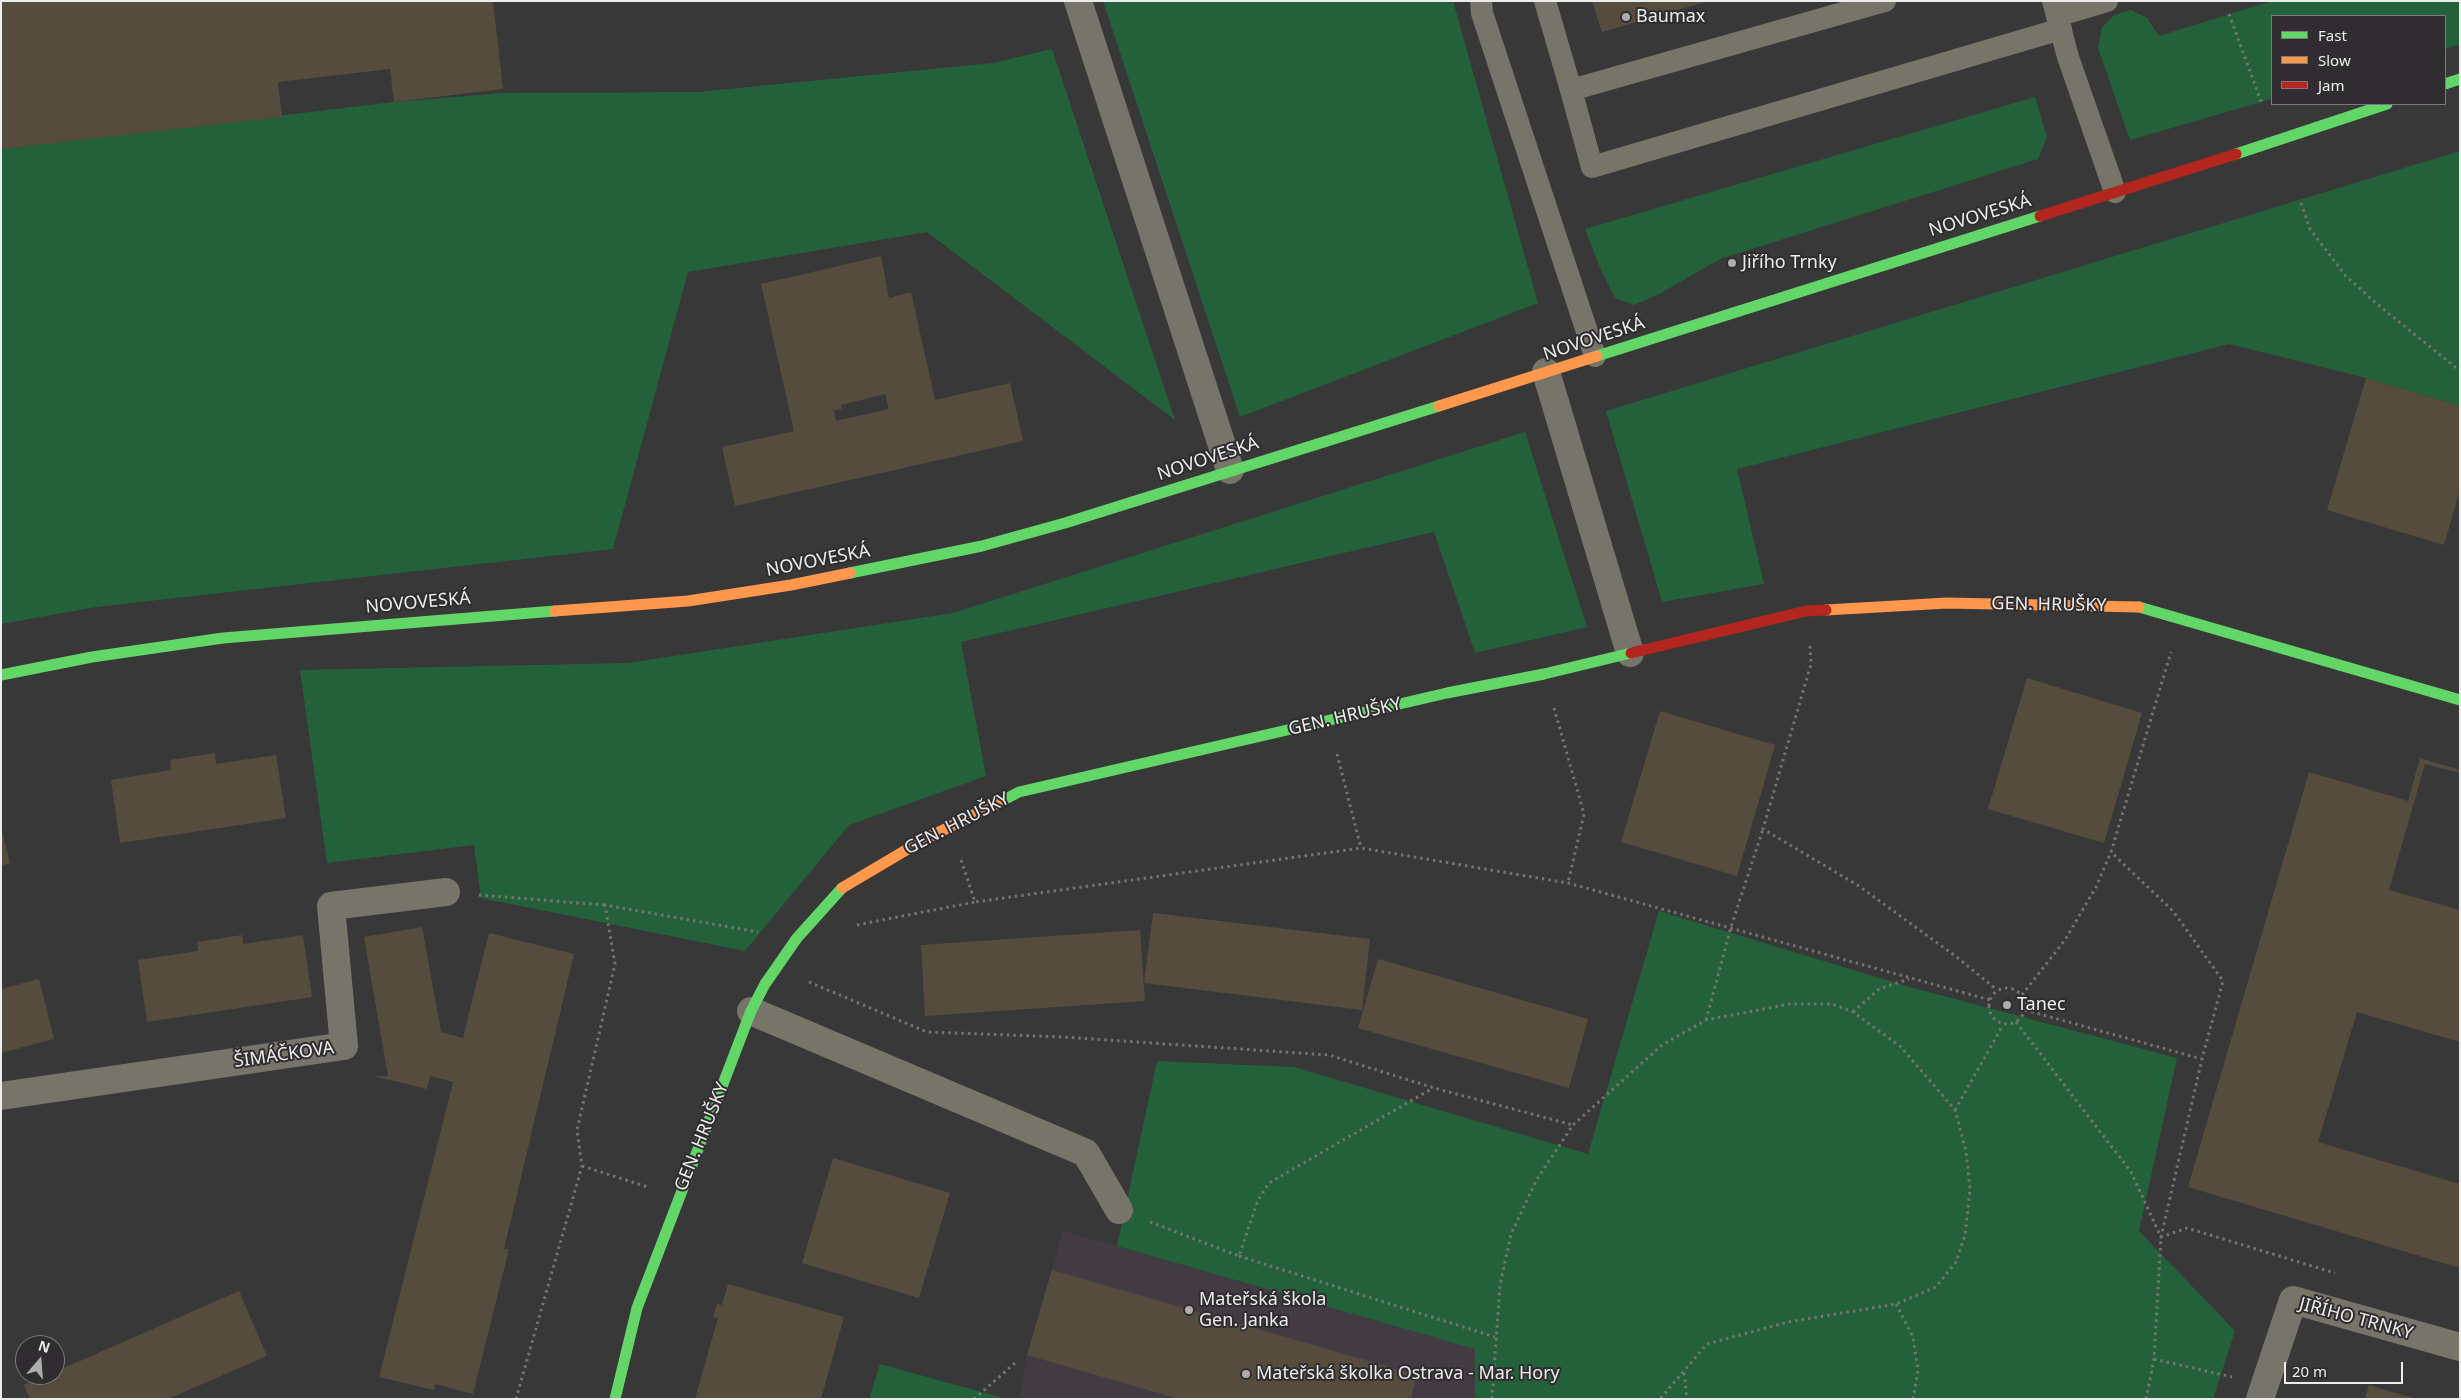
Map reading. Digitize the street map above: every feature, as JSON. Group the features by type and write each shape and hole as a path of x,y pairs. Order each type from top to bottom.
{"street":[{"path":"1078,1 1230,470"},
{"path":"2446,84 2460,79"},
{"name":"NOVOVESKÁ","path":"1,675 92,657 223,638 396,622 688,601 791,585 982,546 1065,523 1546,372 2384,105"},
{"path":"1546,372 1630,653"},
{"name":"GEN. HRUŠKY","path":"615,1399 637,1308 678,1197 752,1011 765,984 797,938 840,889 949,826 1019,792 1447,694 1544,674 1806,611 1947,603 2134,606 2182,618 2460,700"},
{"name":"ŠIMÁČKOVA","path":"1,1096 344,1046 331,906 446,892"},
{"path":"752,1011 1086,1153 1119,1210"},
{"name":"JIŘÍHO TRNKY","path":"2262,1392 2293,1300 2460,1347"}],"lane":[{"path":"1482,1 1482,13 1595,356"},
{"path":"1545,1 1572,90 1592,167 2107,1"},
{"path":"1572,90 1885,1"},
{"path":"2057,16 2115,192"}],"path":[{"path":"2229,14 2262,104"},
{"path":"2301,203 2310,229 2345,275 2377,304 2460,371"},
{"path":"1706,1020 1731,927 1763,829 1811,664 1806,611"},
{"path":"2022,995 2065,940 2096,887 2111,852 2182,618"},
{"path":"1544,674 1584,814 1568,883"},
{"path":"1329,722 1361,848"},
{"path":"949,826 975,902"},
{"path":"1763,829 1859,886 1958,958 1997,990"},
{"path":"852,929 859,923 975,902 1361,848 1568,883 1990,1000"},
{"path":"2111,852 2174,912 2223,981 2202,1059 2162,1237 2154,1359 2146,1399"},
{"path":"446,892 605,904 797,938"},
{"path":"516,1399 582,1166 577,1130 615,964 605,904"},
{"path":"1852,1012 1879,989 1911,978"},
{"path":"803,979 926,1032 1064,1038 1329,1055 1434,1088 1573,1125"},
{"path":"1955,1110 2003,1025 2016,1022 2025,1010 2022,995 2011,988 1997,990 1990,1000 1991,1015 2003,1025"},
{"path":"1492,1399 1494,1337 1500,1285 1511,1234 1537,1179 1573,1125 1662,1045 1706,1020 1790,1004 1832,1004 1852,1012 1901,1047 1955,1110 1966,1151 1970,1189 1962,1244 1956,1262 1936,1287 1896,1304 1788,1322 1707,1344 1660,1399"},
{"path":"2025,1010 2202,1059"},
{"path":"2016,1022 2131,1172 2162,1237"},
{"path":"1239,1256 1258,1200 1269,1183 1434,1088"},
{"path":"582,1166 678,1197"},
{"path":"1119,1210 1239,1256 1494,1337"},
{"path":"2162,1237 2187,1228 2338,1274"},
{"path":"1896,1304 1913,1337 1918,1370 1913,1399"},
{"path":"2154,1359 2262,1392"},
{"path":"974,1399 1015,1363"},
{"path":"1684,1372 1687,1399"}],"shaded area":[{"name":"Mateřská škola Gen. Janka","path":"1063,1231 1475,1349 1475,1399 1020,1399 1027,1355"}],"green space":[{"path":"1103,1 1453,1 1538,303 1240,417"},
{"path":"2272,1 2460,1 2460,44 2446,49 2446,15 2271,15 2271,99 2130,140 2098,48 2102,27 2114,15 2131,10 2147,18 2159,36"},
{"path":"1052,49 1175,420 927,232 688,272 613,549 96,607 1,624 1,149 394,102 503,93 698,92 993,63"},
{"path":"2035,97 2047,137 2038,159 1720,259 1661,293 1634,305 1615,298 1600,268 1585,229"},
{"path":"2460,151 2460,406 2366,378 2229,344 1737,469 1764,584 1662,602 1606,411"},
{"path":"1525,432 1587,627 1475,653 1434,532 961,642 986,776 849,825 745,951 481,898 474,845 327,863 300,670 628,663 953,613"},
{"path":"1659,911 1906,986 2177,1058 2139,1231 2235,1331 2213,1399 1475,1399 1475,1349 1117,1246 1157,1061 1294,1067 1588,1154"},
{"path":"880,1364 1007,1399 869,1399"}],"building":[{"path":"1,1 493,1 503,89 394,102 390,69 278,82 282,117 1,149"},
{"name":"Baumax","path":"1592,1 1705,1 1705,2 1602,32"},
{"path":"881,256 889,298 911,292 935,400 1010,383 1023,441 735,506 722,447 794,431 761,284","holes":["885,394 889,409 836,421 834,410 842,409 841,405"]},
{"path":"2366,378 2460,406 2460,490 2444,545 2327,510"},
{"path":"2027,678 2142,713 2104,843 1988,809"},
{"path":"1660,711 1775,745 1737,876 1621,842"},
{"path":"215,753 216,764 276,755 286,818 120,843 111,780 171,770 170,760"},
{"path":"2420,758 2460,770 2460,773 2425,764 2389,890 2460,910 2460,1042 2357,1012 2318,1142 2460,1184 2460,1268 2188,1187 2309,772 2408,801"},
{"path":"1,832 10,863 1,866"},
{"path":"1153,913 1370,939 1362,1010 1144,983"},
{"path":"422,927 441,1032 463,1038 489,933 574,954 504,1249 509,1249 473,1394 435,1384 434,1390 379,1377 453,1082 430,1076 427,1089 373,1076 388,1076 364,937"},
{"path":"1140,930 1145,1001 925,1016 921,945"},
{"path":"242,935 243,944 303,935 312,997 147,1022 138,960 198,951 197,942"},
{"path":"1378,959 1588,1019 1569,1088 1358,1028"},
{"path":"39,979 54,1039 1,1053 1,989"},
{"path":"833,1158 950,1193 919,1298 802,1263"},
{"path":"1052,1270 1417,1375 1411,1399 1179,1399 1027,1355"},
{"path":"728,1284 844,1317 821,1399 695,1399 718,1318 713,1317 717,1304 722,1305"},
{"path":"239,1291 267,1356 168,1399 30,1399 24,1385 65,1385 65,1368"},
{"path":"2369,1385 2413,1398 2413,1399 2365,1399"}],"traffic: fast":[{"path":"2446,84 2460,79"},
{"path":"2236,154 2384,105"},
{"path":"1597,356 2040,216"},
{"path":"850,573 982,546 1065,523 1439,406"},
{"path":"2139,607 2460,700"},
{"path":"1,675 92,657 223,638 555,611"},
{"path":"998,803 1019,792 1447,693 1544,674 1631,653"},
{"path":"615,1399 637,1308 751,1011 765,984 797,938 842,888"}],"traffic: slow":[{"path":"1439,406 1597,356"},
{"path":"555,611 688,601 791,585 850,573"},
{"path":"1826,610 1947,603 2139,607"},
{"path":"842,888 923,840 998,803"}],"traffic: jam":[{"path":"2040,216 2236,154"},
{"path":"1631,653 1806,611 1826,610"}],"place":[{"name":"Baumax","path":"1626,17"},
{"name":"Jiřího Trnky","path":"1732,263"},
{"name":"Tanec","path":"2007,1005"},
{"name":"Mateřská škola Gen. Janka","path":"1189,1310"},
{"name":"Mateřská školka Ostrava - Mar. Hory","path":"1246,1374"}]}
